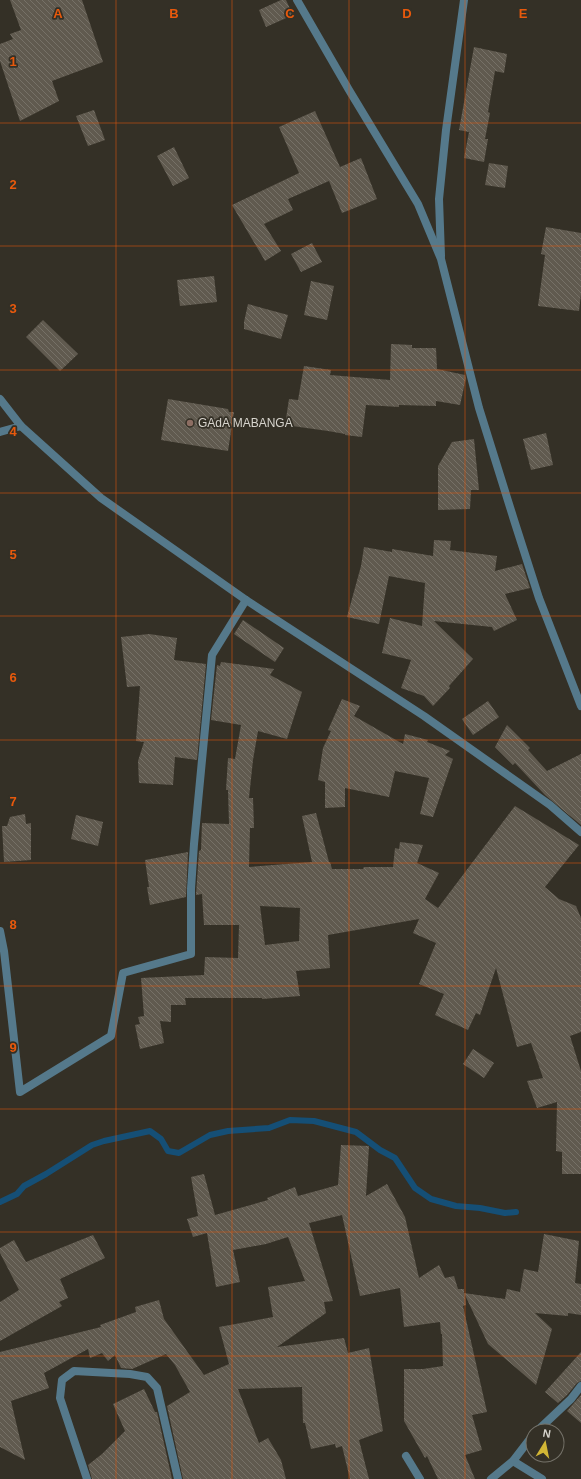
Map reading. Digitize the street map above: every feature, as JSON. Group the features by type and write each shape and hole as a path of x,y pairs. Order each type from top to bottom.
{"street":[{"path":"297,0 418,204 441,259 479,408 511,513 539,598 581,706"},
{"path":"441,259 439,199 446,130 464,0"},
{"path":"0,399 21,426 101,498 246,600 424,716 550,805 581,832"},
{"path":"0,432 21,426"},
{"path":"0,931 4,951 20,1092 111,1036 122,973 190,954 191,889 212,654 246,600"},
{"path":"86,1479 60,1398 62,1380 74,1371 147,1376 157,1388 178,1479"},
{"path":"545,1423 581,1386"},
{"path":"491,1479 513,1461 525,1445"},
{"path":"406,1456 420,1479"},
{"path":"513,1461 542,1479"}],"building":[{"path":"10,0 82,0 103,62 52,81 59,101 20,121 0,61 0,44 13,39 10,34 21,30"},
{"path":"281,0 286,0 293,15 266,27 259,10"},
{"path":"474,47 507,54 504,73 495,71 488,112 490,113 485,139 488,139 484,162 464,158 469,132 459,130"},
{"path":"94,110 105,140 88,146 76,116"},
{"path":"315,111 340,167 361,158 377,199 342,213 329,181 288,199 293,210 264,224 281,251 265,261 232,205 299,173 279,127"},
{"path":"174,147 189,178 173,186 157,156"},
{"path":"489,163 508,166 505,188 485,185"},
{"path":"546,227 581,233 581,294 579,311 538,306 545,255 541,254"},
{"path":"312,243 322,262 301,272 291,254"},
{"path":"214,276 217,302 180,306 177,280"},
{"path":"311,281 334,286 327,320 304,315"},
{"path":"248,304 288,315 281,339 244,329"},
{"path":"43,320 78,354 60,371 26,337"},
{"path":"391,344 412,345 412,348 436,348 437,369 465,375 466,378 460,405 436,401 436,406 399,405 399,407 366,405 362,437 285,425 289,399 298,400 304,366 331,370 330,375 390,380"},
{"path":"168,399 228,409 229,412 234,412 228,451 161,440"},
{"path":"546,433 553,465 531,470 523,439"},
{"path":"474,439 479,490 471,490 470,509 438,510 438,466 452,442"},
{"path":"434,540 451,541 450,550 497,556 495,571 522,564 530,588 505,594 517,620 494,631 492,627 434,621 473,659 449,686 450,688 433,706 424,696 401,688 411,660 382,653 390,618 422,626 425,583 389,576 379,624 347,617 361,566 364,547 392,552 392,549 433,556"},
{"path":"243,620 284,648 275,662 234,634"},
{"path":"149,634 177,638 174,660 206,664 197,760 175,757 173,785 139,783 138,761 144,742 136,741 140,686 127,687 121,637"},
{"path":"221,662 274,669 270,675 302,692 287,739 258,731 249,798 253,798 254,828 250,828 249,867 312,862 302,816 316,813 332,869 393,867 395,848 399,849 400,842 423,845 417,863 439,873 425,899 438,908 515,806 579,845 545,887 559,899 576,906 581,918 581,1032 570,1036 581,1071 581,1174 562,1174 562,1152 556,1151 557,1102 537,1108 527,1081 543,1078 531,1043 517,1047 496,968 480,1015 476,1013 468,1030 435,1015 444,994 419,984 436,943 413,933 419,919 328,935 330,968 296,971 300,996 262,999 185,998 186,1005 171,1005 171,1022 160,1021 164,1043 140,1049 135,1025 140,1024 138,1017 144,1016 141,978 204,975 205,957 238,958 239,925 204,925 202,894 196,895 199,851 201,850 202,823 229,824 228,790 226,790 228,758 235,759 241,725 211,720 217,665 220,666","holes":["260,906 300,908 299,941 265,945"]},
{"path":"342,699 360,706 354,716 403,744 405,734 428,740 427,742 450,751 445,755 453,759 433,817 420,814 429,778 395,771 389,797 345,788 345,807 325,808 325,782 318,780 323,748 331,731 328,730"},
{"path":"488,701 499,717 473,735 462,719"},
{"path":"507,725 530,748 528,750 547,771 581,754 581,825 545,795 515,763 513,765 495,747"},
{"path":"25,814 26,824 31,823 31,860 4,862 2,826 7,826 10,817"},
{"path":"76,815 103,822 98,846 71,839"},
{"path":"188,852 186,897 150,905 145,860"},
{"path":"473,1049 494,1063 484,1078 463,1064"},
{"path":"341,1145 369,1146 366,1196 387,1184 405,1217 419,1278 439,1265 445,1278 454,1276 458,1289 464,1289 464,1293 505,1299 507,1289 520,1292 524,1269 538,1272 544,1234 579,1241 575,1283 581,1284 581,1315 568,1313 568,1316 535,1313 552,1329 536,1385 488,1344 465,1295 466,1305 463,1306 487,1412 472,1415 482,1450 465,1455 475,1479 438,1479 427,1456 425,1458 404,1421 404,1369 423,1369 443,1366 440,1322 404,1327 400,1288 360,1296 342,1215 309,1223 333,1301 324,1302 326,1313 277,1347 344,1338 348,1353 369,1348 383,1431 359,1440 369,1479 350,1479 342,1446 336,1448 335,1444 311,1449 305,1423 303,1423 302,1387 238,1389 259,1443 268,1438 281,1460 286,1479 183,1479 167,1406 190,1392 175,1365 166,1354 132,1369 121,1368 115,1355 108,1361 102,1353 90,1358 88,1349 44,1373 49,1388 11,1401 25,1460 0,1447 0,1352 101,1327 100,1325 136,1312 135,1307 159,1300 164,1319 204,1375 229,1364 219,1327 273,1317 268,1287 305,1281 288,1237 266,1244 233,1250 240,1282 216,1287 207,1233 193,1237 187,1219 198,1216 191,1177 204,1174 215,1215 268,1200 267,1198 295,1187 298,1196 338,1185"},
{"path":"93,1235 105,1258 60,1279 68,1298 59,1302 62,1306 0,1341 0,1302 19,1290 0,1253 0,1248 14,1240 26,1262"},
{"path":"581,1352 581,1381 577,1383 558,1403 545,1392"},
{"path":"144,1389 155,1412 157,1412 172,1479 92,1479 88,1465 102,1454 125,1431 113,1404"},
{"path":"581,1395 581,1423 567,1411"}],"waterway":[{"path":"0,1202 17,1194 24,1186 92,1145 104,1141 150,1131 161,1139 168,1151 179,1153 210,1135 228,1131 269,1128 290,1120 314,1121 356,1132 380,1150 395,1158 415,1188 431,1199 456,1206 480,1208 505,1213 516,1212"}],"place":[{"name":"GAdA MABANGA","path":"190,423"}]}
